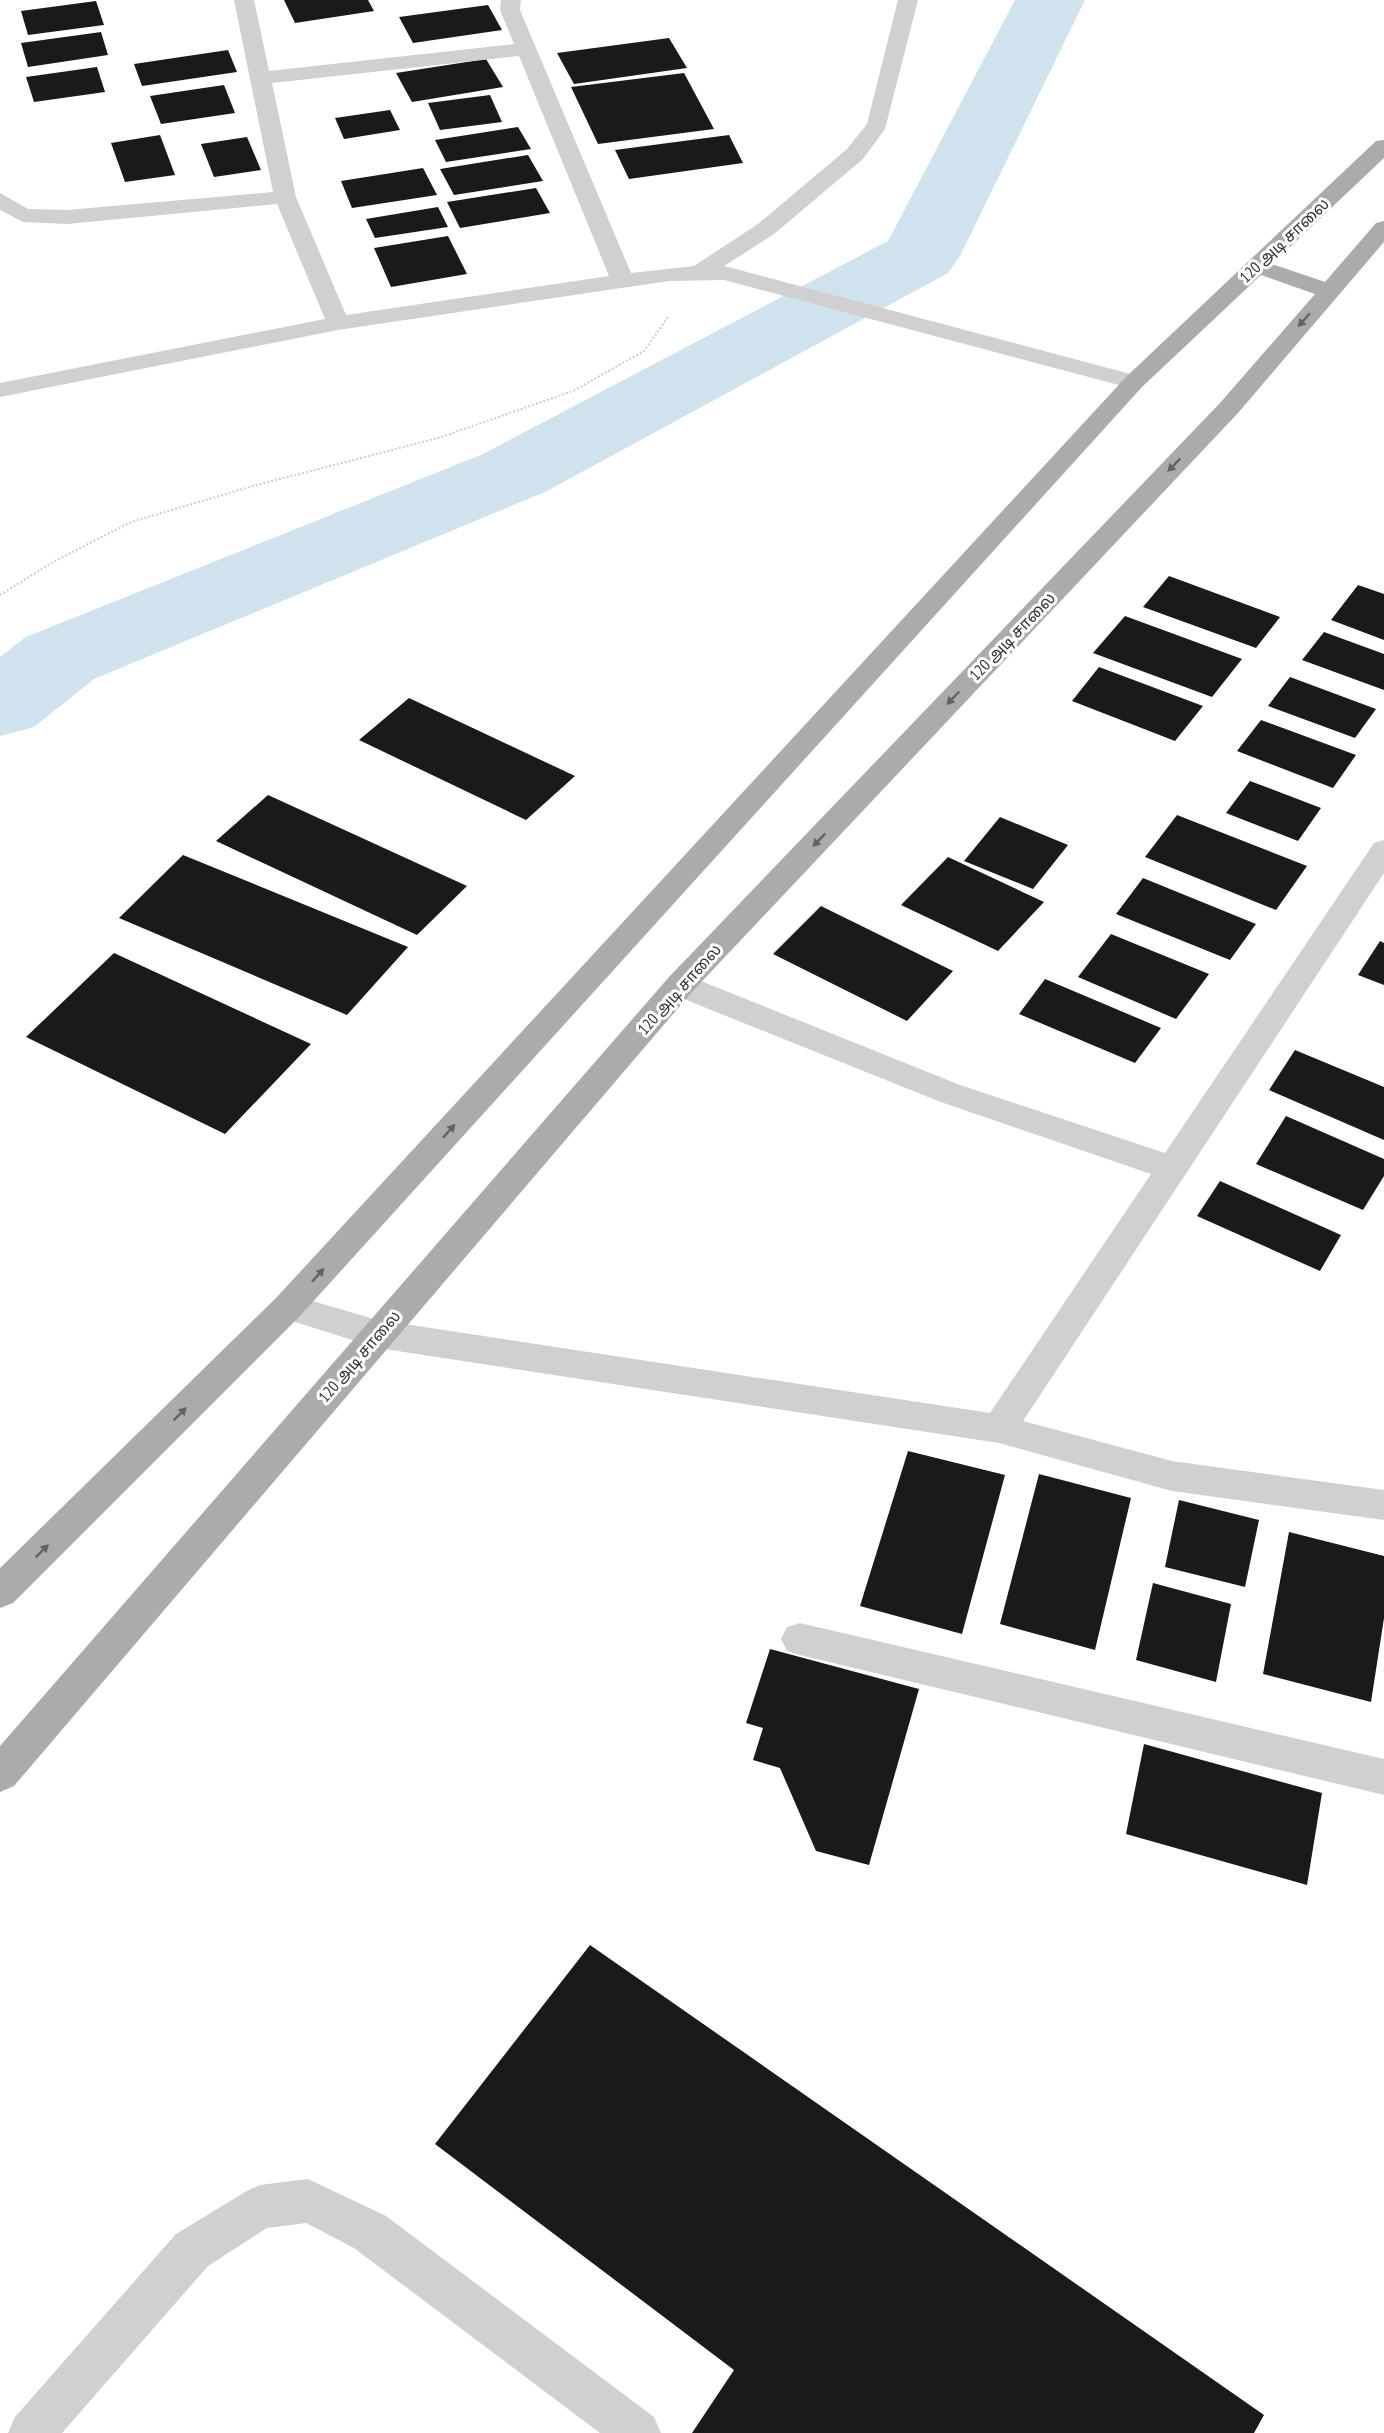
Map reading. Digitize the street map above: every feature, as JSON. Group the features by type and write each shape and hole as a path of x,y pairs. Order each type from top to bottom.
{"main road":[{"name":"120 அடி சாலை","path":"0,1592 288,1307 1134,382 1384,146"},
{"name":"120 அடி சாலை","path":"0,1774 680,985 1229,408 1384,228"},
{"path":"1257,266 1330,291"}],"street":[{"path":"244,0 285,197 338,323"},
{"path":"511,0 510,10 623,281"},
{"path":"700,272 766,229 855,154 877,124 908,0"},
{"path":"259,78 526,48"},
{"path":"0,200 23,215 67,217 285,197"},
{"path":"0,390 338,323 623,281 700,272 725,273 1134,382"},
{"path":"999,1429 1384,850"},
{"path":"680,985 949,1094 1172,1168"},
{"path":"288,1307 378,1334 999,1429 1172,1476 1384,1505"},
{"path":"801,1639 1384,1777"},
{"path":"31,2433 192,2250 260,2206 308,2201 370,2232 638,2433"}],"path":[{"path":"0,595 52,562 131,522 253,486 438,438 573,392 644,351 700,272"}],"building":[{"path":"284,0 368,0 374,11 295,23"},
{"path":"96,1 104,25 28,35 21,11"},
{"path":"488,5 502,30 413,43 399,17"},
{"path":"101,32 108,55 28,67 21,43"},
{"path":"669,38 687,68 574,84 557,53"},
{"path":"228,50 237,72 142,86 134,64"},
{"path":"486,59 503,87 412,102 396,73"},
{"path":"97,67 105,92 34,102 26,77"},
{"path":"684,73 714,129 598,144 571,87"},
{"path":"224,85 235,113 161,124 150,96"},
{"path":"490,95 502,122 440,130 428,103"},
{"path":"390,110 400,130 344,139 335,118"},
{"path":"518,127 531,149 446,162 435,140"},
{"path":"160,135 175,175 125,182 111,143"},
{"path":"729,135 743,163 629,179 615,150"},
{"path":"247,137 261,170 214,177 201,144"},
{"path":"528,155 543,181 454,195 440,169"},
{"path":"423,168 437,195 352,208 341,181"},
{"path":"536,188 550,213 460,228 447,202"},
{"path":"438,207 448,227 375,238 366,219"},
{"path":"448,236 467,274 391,287 374,248"},
{"path":"1169,576 1280,617 1256,648 1143,607"},
{"path":"1358,585 1384,594 1384,640 1331,620"},
{"path":"1125,616 1242,659 1212,697 1093,653"},
{"path":"1324,632 1384,654 1384,690 1302,660"},
{"path":"1099,667 1203,706 1175,741 1072,701"},
{"path":"1290,677 1376,709 1355,738 1268,706"},
{"path":"409,698 575,776 526,820 359,740"},
{"path":"1261,720 1356,755 1333,788 1237,751"},
{"path":"1250,781 1321,808 1298,841 1226,813"},
{"path":"268,795 467,886 417,935 216,841"},
{"path":"1177,815 1307,866 1276,910 1145,857"},
{"path":"1000,817 1068,845 1033,889 964,861"},
{"path":"183,855 408,947 347,1015 119,918"},
{"path":"948,857 1044,902 998,951 901,905"},
{"path":"1143,878 1256,924 1230,960 1116,914"},
{"path":"821,906 953,971 907,1021 773,954"},
{"path":"1111,934 1209,974 1176,1019 1078,977"},
{"path":"1380,941 1384,943 1384,985 1358,975"},
{"path":"114,953 311,1044 225,1134 26,1037"},
{"path":"1045,979 1161,1028 1135,1063 1019,1014"},
{"path":"1295,1050 1384,1087 1384,1140 1269,1090"},
{"path":"1286,1116 1384,1159 1384,1176 1363,1210 1256,1164"},
{"path":"1220,1181 1341,1235 1320,1271 1197,1216"},
{"path":"908,1451 1005,1475 962,1634 860,1606"},
{"path":"1039,1474 1131,1498 1095,1650 1000,1624"},
{"path":"1179,1500 1259,1520 1245,1587 1165,1567"},
{"path":"1289,1532 1384,1556 1384,1618 1371,1702 1263,1674"},
{"path":"1153,1583 1231,1604 1216,1682 1136,1660"},
{"path":"770,1649 919,1689 869,1865 816,1851 780,1768 753,1760 763,1728 746,1723"},
{"path":"1144,1744 1322,1793 1307,1885 1126,1834"},
{"path":"590,1945 1264,2415 1254,2433 692,2433 734,2370 435,2144"}],"waterway":[{"path":"0,705 60,658 514,473 920,256 1050,0"}]}
